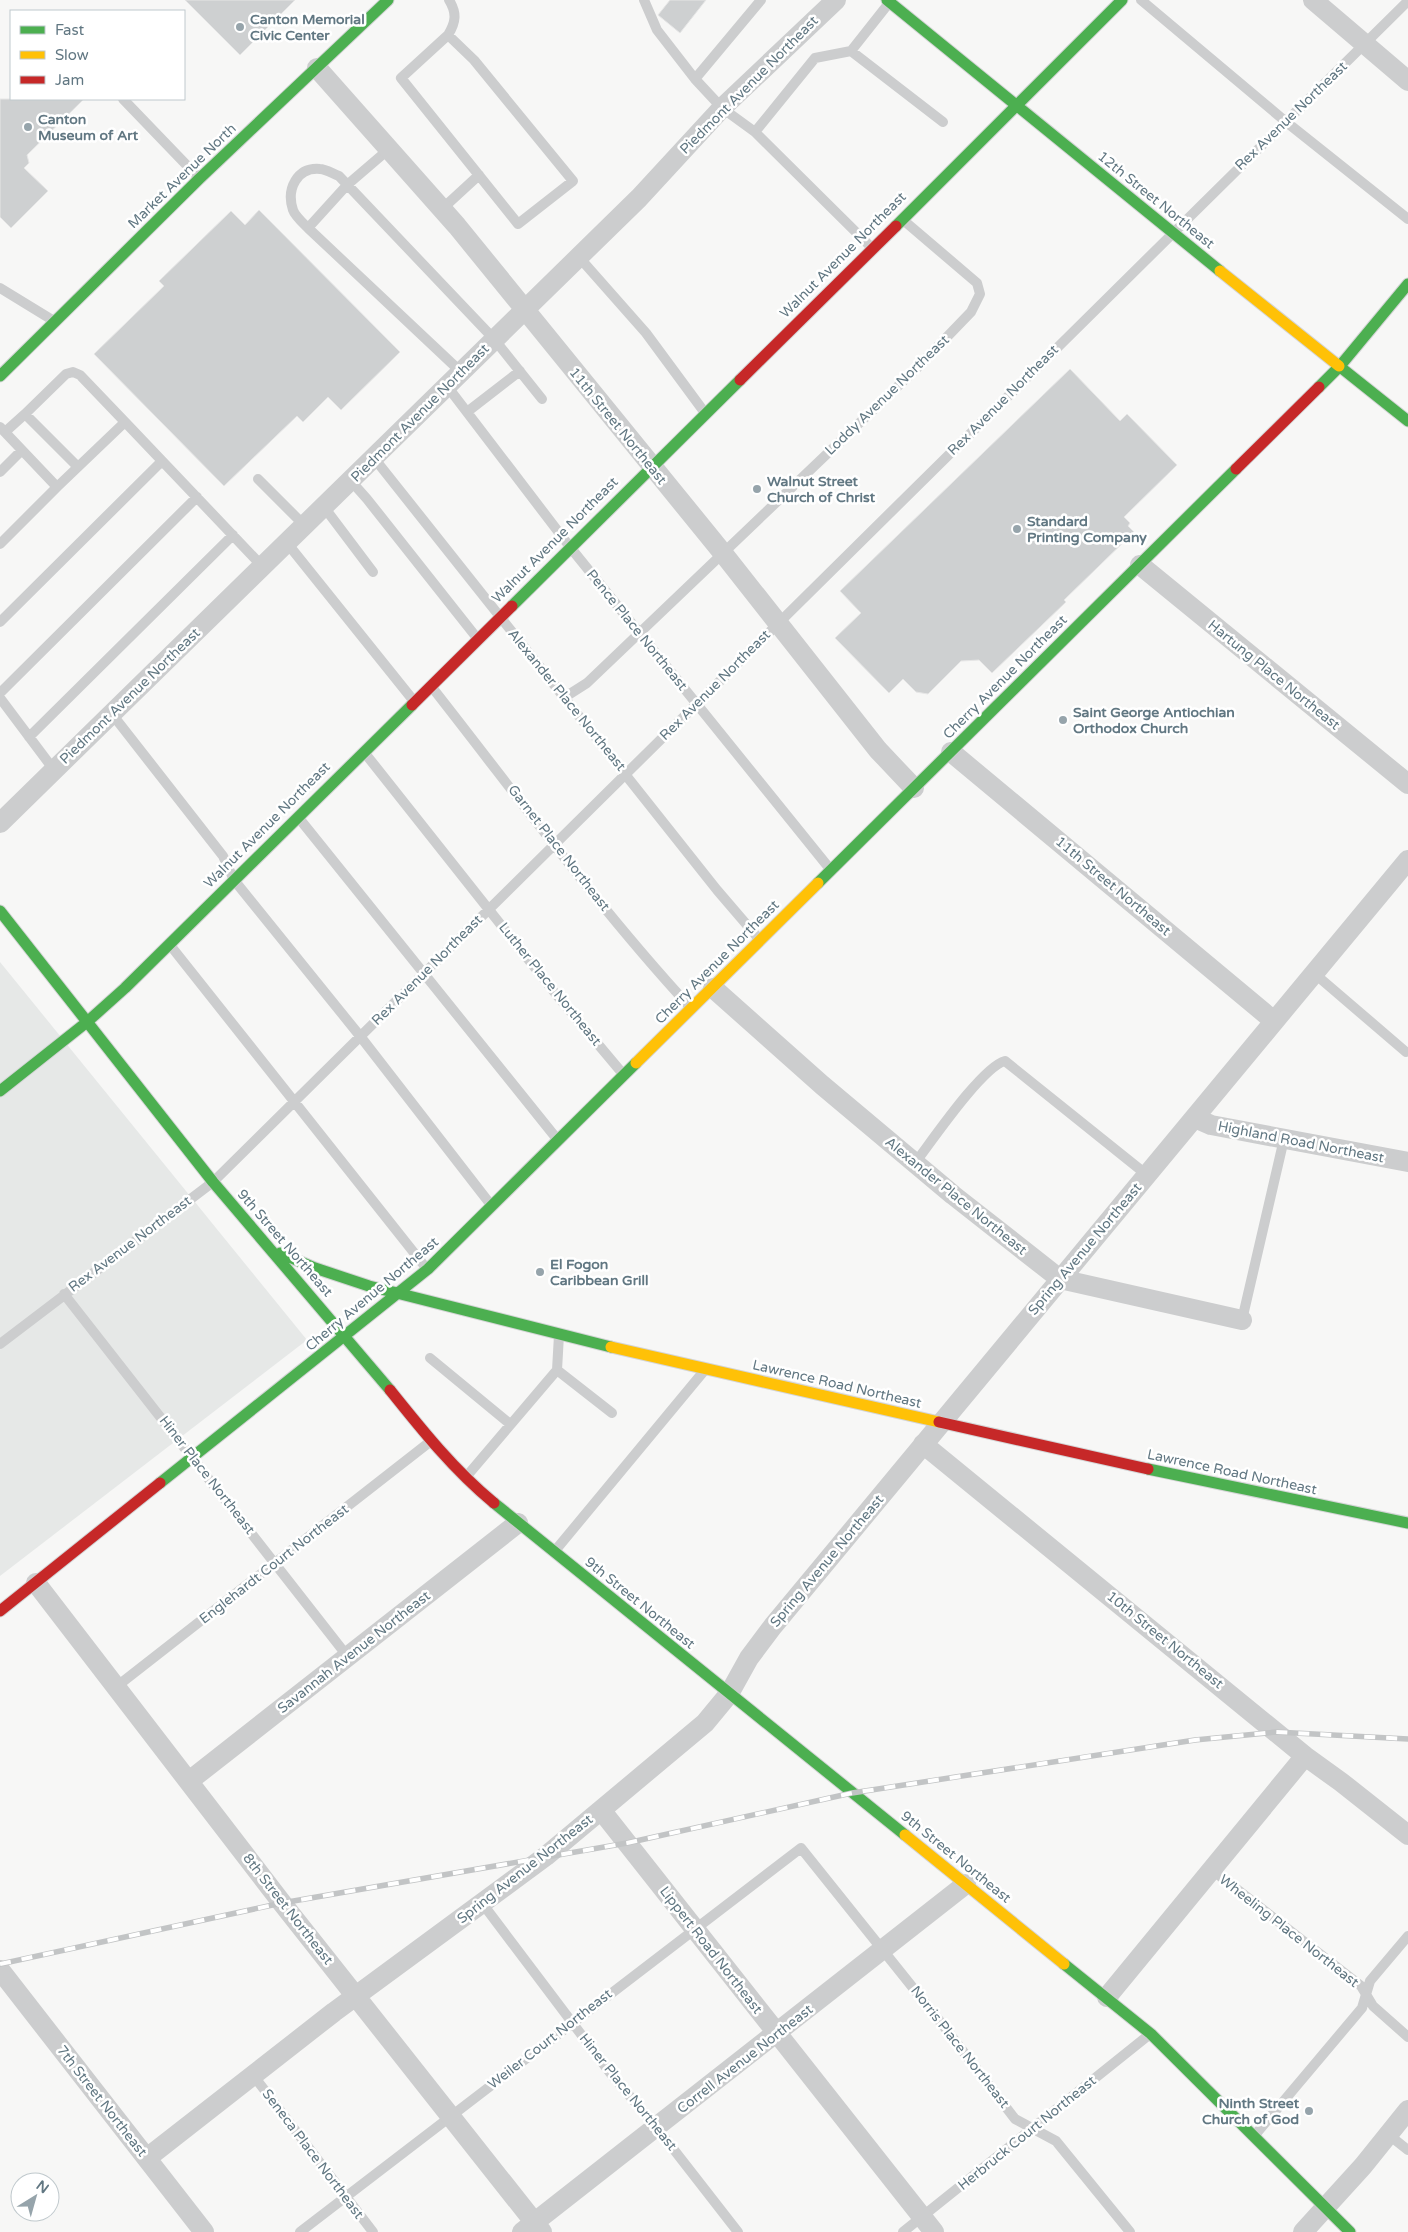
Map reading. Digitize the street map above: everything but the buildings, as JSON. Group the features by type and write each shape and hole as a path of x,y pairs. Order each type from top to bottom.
{"main road":[{"name":"Market Avenue North","path":"0,376 199,179 388,0"},
{"name":"Walnut Avenue Northeast","path":"0,1091 87,1022 125,988 1017,106 1108,8 1122,0"},
{"name":"12th Street Northeast","path":"889,1 1173,233 1408,421"},
{"name":"Cherry Avenue Northeast","path":"0,1611 194,1458 428,1269 714,988 1340,366 1408,284"},
{"name":"9th Street Northeast","path":"0,911 212,1182 346,1336 431,1441 466,1477 553,1552 1151,2034 1350,2232"},
{"name":"Lawrence Road Northeast","path":"267,1245 310,1268 397,1294 559,1334 940,1424 1041,1444 1186,1478 1408,1523"}],"street":[{"name":"Piedmont Avenue Northeast","path":"0,823 639,198 722,108 836,0"},
{"path":"1313,0 1408,81"},
{"name":"11th Street Northeast","path":"318,68 442,208 722,552 776,624 878,750 914,788"},
{"name":"Hartung Place Northeast","path":"1140,565 1408,784"},
{"name":"11th Street Northeast","path":"951,752 1274,1021"},
{"name":"Spring Avenue Northeast","path":"147,2158 356,1995 546,1856 706,1723 729,1694 748,1658 773,1626 1408,860"},
{"name":"Alexander Place Northeast","path":"714,988 822,1085 914,1163 1060,1279 1242,1320"},
{"name":"Highland Road Northeast","path":"1195,1118 1211,1125 1408,1162"},
{"name":"10th Street Northeast","path":"923,1444 1305,1756 1408,1835"},
{"name":"Savannah Avenue Northeast","path":"189,1781 518,1523"},
{"name":"8th Street Northeast","path":"36,1583 451,2116 533,2229"},
{"path":"1107,1997 1211,1868 1305,1756"},
{"name":"Lippert Road Northeast","path":"601,1810 928,2225"},
{"name":"Correll Avenue Northeast","path":"533,2229 657,2128 966,1884"},
{"name":"7th Street Northeast","path":"4,1983 147,2158 204,2232"},
{"path":"1303,2232 1326,2209 1408,2110"}],"lane":[{"path":"448,35 474,60 573,181 518,224 401,78 448,35 454,26 455,11 449,0"},
{"path":"644,0 657,30 695,79 722,108 755,132 872,248"},
{"path":"695,79 762,0"},
{"path":"1142,0 1285,122 1408,219"},
{"name":"Rex Avenue Northeast","path":"0,1344 212,1182 1408,0"},
{"path":"755,132 815,58 851,51 889,1"},
{"path":"851,51 943,122"},
{"path":"125,100 199,179"},
{"path":"308,228 347,185 389,148"},
{"name":"Pence Place Northeast","path":"542,399 494,339 339,176 322,169 306,170 295,180 290,192 293,211 454,379 468,412 570,547 640,630 696,704 831,870"},
{"path":"442,208 479,175"},
{"name":"Loddy Avenue Northeast","path":"565,697 587,683 640,630 917,368 971,312 980,294 977,284 902,218"},
{"path":"578,256 646,334 705,413"},
{"path":"0,288 55,322"},
{"path":"468,412 520,371"},
{"path":"58,487 2,429 25,414 66,374 73,372 80,375 263,567"},
{"path":"25,414 78,467"},
{"path":"0,544 125,422"},
{"path":"0,472 22,450"},
{"name":"Alexander Place Northeast","path":"374,458 717,890 760,941"},
{"path":"0,622 162,461"},
{"path":"258,479 305,526"},
{"path":"351,481 477,638"},
{"path":"0,692 197,497"},
{"path":"324,507 373,572"},
{"path":"29,737 233,536"},
{"path":"287,543 414,701"},
{"name":"Garnet Place Northeast","path":"430,685 554,843 650,962 691,1009"},
{"path":"0,698 54,770"},
{"path":"112,714 224,856 234,880 360,1036 492,1206"},
{"name":"Luther Place Northeast","path":"363,751 624,1076"},
{"path":"298,816 558,1140"},
{"path":"170,944 428,1269"},
{"path":"1314,974 1406,1052"},
{"path":"914,1163 983,1077 999,1063 1005,1061 1147,1175"},
{"path":"1242,1320 1284,1139"},
{"name":"Hiner Place Northeast","path":"64,1294 348,1657"},
{"path":"466,1477 557,1370 559,1334"},
{"path":"430,1358 510,1424"},
{"path":"553,1552 706,1368"},
{"path":"557,1370 612,1414"},
{"name":"Englehardt Court Northeast","path":"116,1687 431,1441"},
{"name":"Weiler Court Northeast","path":"300,2232 694,1928 802,1848"},
{"name":"Norris Place Northeast","path":"802,1848 1015,2119 1056,2141 1130,2232"},
{"name":"Wheeling Place Northeast","path":"1211,1868 1361,1986 1373,2006 1408,2037"},
{"name":"Hiner Place Northeast","path":"482,1903 611,2074 657,2128 738,2232"},
{"path":"1254,2136 1362,2008 1370,1981 1408,1936"},
{"name":"Herbruck Court Northeast","path":"903,2232 928,2225 1033,2129 1151,2034"},
{"name":"Seneca Place Northeast","path":"253,2075 373,2232"},
{"path":"1388,2135 1408,2150"}],"shaded area":[{"path":"0,962 307,1340 0,1576"}],"railway":[{"path":"0,1964 282,1903 627,1843 852,1793 1195,1740 1276,1732 1408,1739"}],"traffic: fast":[{"path":"0,376 199,179 388,0"},
{"path":"887,0 1220,271"},
{"path":"896,226 1122,0"},
{"path":"1319,387 1340,366 1408,284"},
{"path":"1339,366 1408,421"},
{"path":"512,606 740,380"},
{"path":"818,883 1236,469"},
{"path":"0,1091 87,1022 125,988 412,705"},
{"path":"0,911 213,1182 390,1390"},
{"path":"160,1483 428,1269 636,1063"},
{"path":"280,1253 315,1268 369,1286 611,1347"},
{"path":"1148,1469 1408,1523"},
{"path":"494,1503 905,1835"},
{"path":"1064,1964 1151,2034 1350,2232"}],"traffic: slow":[{"path":"1220,271 1339,366"},
{"path":"636,1063 818,883"},
{"path":"611,1347 939,1422"},
{"path":"905,1835 1064,1964"}],"traffic: jam":[{"path":"740,380 896,226"},
{"path":"1236,469 1319,387"},
{"path":"412,705 512,606"},
{"path":"390,1390 426,1435 494,1503"},
{"path":"939,1422 1148,1469"},
{"path":"0,1611 160,1483"}],"place":[{"name":"Canton Memorial Civic Center","path":"240,27"},
{"name":"Canton Museum of Art","path":"28,127"},
{"name":"Walnut Street Church of Christ","path":"757,489"},
{"name":"Standard Printing Company","path":"1017,529"},
{"name":"Saint George Antiochian Orthodox Church","path":"1063,720"},
{"name":"El Fogon Caribbean Grill","path":"540,1272"},
{"name":"Ninth Street Church of God","path":"1309,2111"}]}
